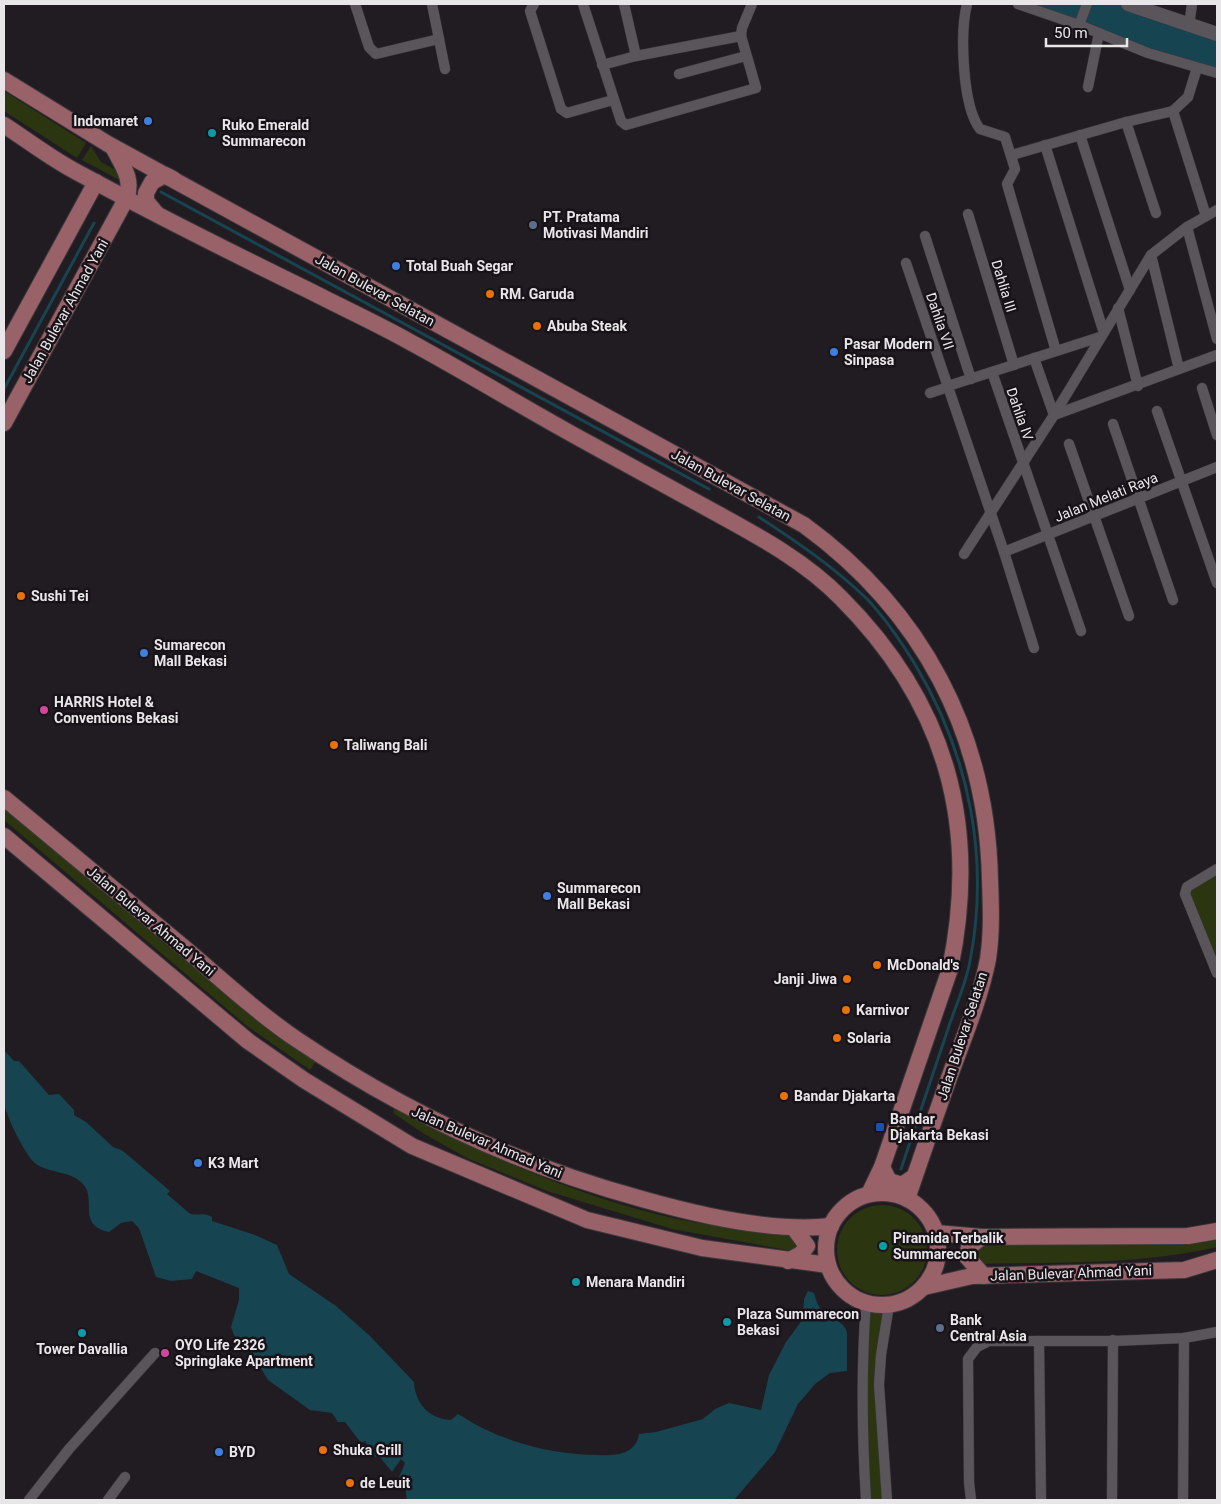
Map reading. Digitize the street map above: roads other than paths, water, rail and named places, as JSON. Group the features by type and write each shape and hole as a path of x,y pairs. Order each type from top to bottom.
{"main road":[{"name":"Jalan Bulevar Selatan","path":"4,80 113,147 175,179 804,525 852,564 895,609 939,676 965,739 984,813 990,866 991,923 988,960 965,1035 907,1199"},
{"name":"Jalan Bulevar Selatan","path":"4,125 96,182 123,206 158,215 409,341 573,435 757,536 812,572 842,598 890,656 912,688 931,724 949,778 959,829 962,882 956,939 950,969 882,1167 870,1192"},
{"path":"86,200 98,194 123,206 130,189 129,177 113,147"},
{"path":"158,215 146,201 146,193 156,178 165,175 175,179"},
{"path":"4,351 96,182"},
{"name":"Jalan Bulevar Ahmad Yani","path":"4,423 123,206"},
{"name":"Jalan Bulevar Ahmad Yani","path":"4,798 293,1037 410,1109 490,1147 578,1182 705,1215 794,1228 831,1226"},
{"path":"4,836 248,1042 304,1080 412,1146 587,1220 702,1248 828,1265"},
{"path":"882,1167 889,1181 902,1185 914,1177"},
{"path":"870,1192 896,1195 907,1199 919,1207 929,1219 936,1233 937,1262 932,1275 924,1287 910,1298 889,1305 866,1303 850,1295 836,1282 828,1265 826,1245 831,1226 846,1205 870,1192"},
{"path":"788,1261 801,1254 807,1246 794,1228"},
{"path":"936,1233 982,1238 1188,1236 1217,1231"},
{"path":"982,1238 969,1247 967,1257 984,1276"},
{"name":"Jalan Bulevar Ahmad Yani","path":"924,1287 972,1276 1184,1270 1217,1260"},
{"path":"1184,1270 1217,1267"}],"street":[{"path":"355,4 368,47 376,54 439,39"},
{"path":"432,4 445,69"},
{"path":"534,4 530,11 561,109 567,113 613,100"},
{"path":"583,4 613,100 621,121 626,125 756,88 741,36 742,28 752,4"},
{"path":"624,4 636,56"},
{"path":"967,4 962,47 973,117 980,129 1005,137 1012,155 1015,169 1007,184 1056,351"},
{"path":"1018,4 1079,23 1142,51 1217,73"},
{"path":"1079,23 1087,4"},
{"path":"1128,4 1217,34"},
{"path":"1189,26 1192,4"},
{"path":"1088,87 1099,33"},
{"path":"602,65 636,56 741,36"},
{"path":"679,74 746,56"},
{"path":"1012,155 1126,122 1173,111 1188,96 1197,68"},
{"path":"1173,111 1206,216"},
{"path":"1126,122 1156,212"},
{"path":"1080,135 1130,290"},
{"path":"1045,145 1101,334"},
{"path":"964,554 1054,415 1101,334 1151,255 1187,227 1217,210"},
{"name":"Dahlia III","path":"968,214 1014,365"},
{"path":"1187,227 1217,339"},
{"path":"925,236 971,379"},
{"path":"1151,255 1179,369"},
{"name":"Dahlia VII","path":"906,264 991,512 1034,648"},
{"path":"1118,308 1138,386"},
{"path":"930,394 1101,334"},
{"path":"1054,415 1138,386 1217,355"},
{"path":"1034,358 1054,415"},
{"name":"Dahlia lV","path":"992,372 1082,631"},
{"path":"1202,388 1217,435"},
{"path":"1157,411 1217,583"},
{"path":"1113,424 1173,600"},
{"path":"1069,444 1129,616"},
{"name":"Jalan Melati Raya","path":"1004,552 1217,467"},
{"path":"1217,869 1187,887 1185,894 1217,974"},
{"path":"866,1303 862,1360 866,1500"},
{"path":"886,1500 879,1386 881,1354 889,1305"},
{"path":"971,1500 968,1358 977,1347 989,1341 1184,1338 1217,1332"},
{"path":"1184,1338 1184,1500"},
{"path":"1112,1500 1113,1340"},
{"path":"1038,1341 1041,1500"},
{"path":"30,1500 69,1449 155,1353"},
{"path":"108,1500 125,1477"}],"water":[{"path":"1010,4 1128,4 1217,33 1217,73 1072,22"},
{"path":"4,1050 14,1061 19,1061 49,1095 59,1094 74,1110 74,1115 86,1122 113,1147 123,1151 170,1191 167,1194 189,1213 208,1215 212,1217 212,1221 255,1235 277,1245 289,1274 336,1306 369,1335 414,1382 417,1397 425,1409 437,1417 451,1420 458,1414 490,1432 542,1449 604,1455 624,1453 629,1450 634,1446 639,1434 656,1432 703,1419 715,1409 729,1403 761,1410 769,1375 786,1342 803,1319 804,1299 808,1291 814,1293 821,1309 840,1322 847,1332 847,1371 830,1373 815,1384 798,1404 775,1452 734,1500 407,1500 405,1486 399,1477 405,1463 401,1459 392,1472 379,1456 375,1457 365,1441 361,1443 345,1422 338,1422 332,1413 310,1410 268,1380 256,1360 234,1335 231,1327 239,1300 239,1288 196,1271 192,1279 171,1281 156,1277 139,1228 132,1221 121,1223 109,1232 99,1228 93,1224 90,1217 88,1196 82,1183 72,1176 41,1167 32,1160 17,1136 4,1103 2,1083"}],"waterway":[{"path":"161,192 709,489"},
{"path":"4,389 94,223"},
{"path":"759,517 801,545 842,576 881,615 916,666 934,700 950,735 962,771 976,846 976,922 970,961 963,987 901,1169"}],"place":[{"name":"Indomaret","path":"148,121"},
{"name":"Ruko Emerald Summarecon","path":"212,133"},
{"name":"PT. Pratama Motivasi Mandiri","path":"533,225"},
{"name":"Total Buah Segar","path":"396,266"},
{"name":"RM. Garuda","path":"490,294"},
{"name":"Abuba Steak","path":"537,326"},
{"name":"Pasar Modern Sinpasa","path":"834,352"},
{"name":"Sushi Tei","path":"21,596"},
{"name":"Sumarecon Mall Bekasi","path":"144,653"},
{"name":"HARRIS Hotel & Conventions Bekasi","path":"44,710"},
{"name":"Taliwang Bali","path":"334,745"},
{"name":"Summarecon Mall Bekasi","path":"547,896"},
{"name":"McDonald's","path":"877,965"},
{"name":"Janji Jiwa","path":"847,979"},
{"name":"Karnivor","path":"846,1010"},
{"name":"Solaria","path":"837,1038"},
{"name":"Bandar Djakarta","path":"784,1096"},
{"name":"Bandar Djakarta Bekasi","path":"880,1127"},
{"name":"K3 Mart","path":"198,1163"},
{"name":"Piramida Terbalik Summarecon","path":"883,1246"},
{"name":"Menara Mandiri","path":"576,1282"},
{"name":"Plaza Summarecon Bekasi","path":"727,1322"},
{"name":"Bank Central Asia","path":"940,1328"},
{"name":"Tower Davallia","path":"82,1333"},
{"name":"OYO Life 2326 Springlake Apartment","path":"165,1353"},
{"name":"Shuka Grill","path":"323,1450"},
{"name":"BYD","path":"219,1452"},
{"name":"de Leuit","path":"350,1483"}]}
